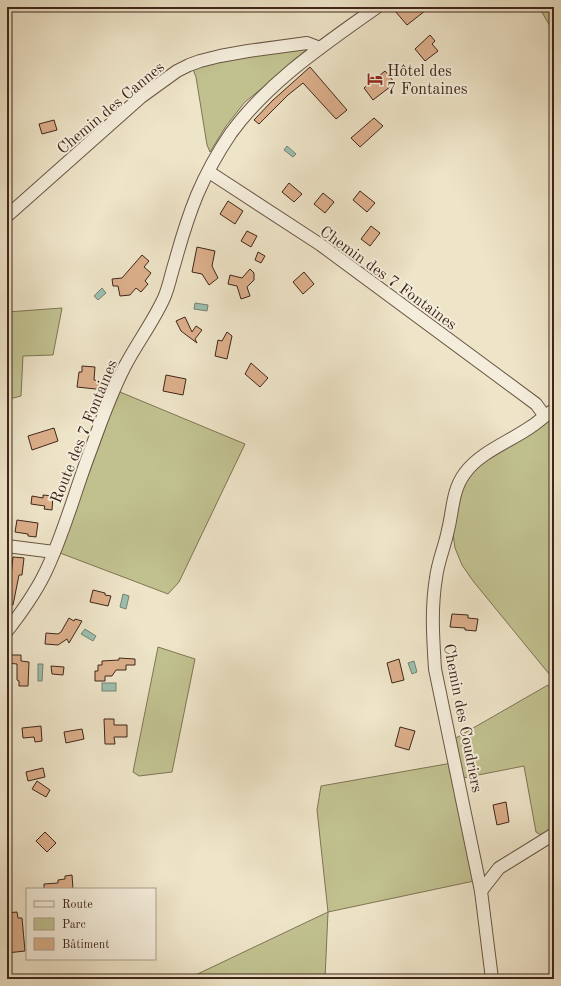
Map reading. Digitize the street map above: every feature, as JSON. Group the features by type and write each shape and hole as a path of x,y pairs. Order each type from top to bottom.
{"street":[{"name":"Route des 7 Fontaines","path":"7,631 28,603 44,575 54,552 110,399 125,366 160,308 189,216 209,172 225,142 248,112 279,82 320,48 378,7"},
{"name":"Chemin des Cannes","path":"7,216 141,97 177,71 200,61 248,51 307,43 320,48"},
{"name":"Chemin des 7 Fontaines","path":"209,172 321,245 536,404 549,412"},
{"name":"Chemin des Coudriers","path":"492,979 481,891 435,669 432,621 436,577 448,530 455,492 465,472 479,459 533,426 549,412"},
{"path":"7,546 54,552"},
{"path":"481,891 499,868 554,834"}],"green space":[{"path":"539,7 554,7 554,33"},
{"path":"305,48 306,52 245,102 226,126 210,152 207,145 196,77 192,67 202,64"},
{"path":"62,308 53,355 23,356 21,396 9,399 7,439 7,312"},
{"path":"120,392 245,444 179,582 168,594 60,553"},
{"path":"554,415 554,680 473,581 462,565 455,548 453,534 460,491 471,471"},
{"path":"158,647 195,659 172,772 139,776 133,772"},
{"path":"548,685 554,695 554,828 541,835 536,832 524,766 463,778 454,739"},
{"path":"452,763 474,881 328,912 317,810 321,786"},
{"path":"328,912 325,979 187,979"}],"shaded area":[{"path":"287,146 296,154 293,157 284,150"},
{"path":"102,288 106,293 98,300 94,296"},
{"path":"195,303 208,305 207,311 194,309"},
{"path":"123,594 129,596 126,609 120,607"},
{"path":"85,629 96,636 93,641 81,634"},
{"path":"414,661 417,672 412,674 408,663"},
{"path":"38,664 43,664 42,681 38,681"},
{"path":"102,683 116,683 116,691 102,691"}],"building":[{"path":"400,7 430,7 407,25 395,11"},
{"path":"430,35 435,41 432,44 438,51 425,61 415,49"},
{"path":"310,67 347,110 336,119 303,83 288,95 259,124 254,120 272,101"},
{"path":"385,71 395,83 373,100 364,88"},
{"path":"374,118 383,126 360,147 351,138"},
{"path":"54,120 57,130 42,134 39,124"},
{"path":"289,183 302,194 294,202 282,192"},
{"path":"360,191 375,203 367,212 353,200"},
{"path":"323,193 334,202 325,213 314,204"},
{"path":"228,201 243,211 235,224 220,214"},
{"path":"371,226 380,233 370,246 361,239"},
{"path":"247,231 257,236 251,247 241,241"},
{"path":"197,247 215,251 212,266 218,278 209,285 202,274 192,272"},
{"path":"258,252 265,256 261,263 255,260"},
{"path":"142,255 149,261 144,267 151,273 145,281 148,284 141,292 136,288 130,295 120,296 118,286 113,286 112,279 122,278"},
{"path":"250,269 254,273 254,280 247,287 250,296 241,299 237,286 228,284 230,275 242,278"},
{"path":"304,272 314,284 303,294 293,282"},
{"path":"185,317 192,332 196,326 202,330 195,339 197,343 181,331 176,321"},
{"path":"227,332 232,336 227,359 215,356 218,340 222,341"},
{"path":"251,363 268,378 260,387 245,374"},
{"path":"82,366 95,367 94,380 106,382 105,390 77,387 79,372 82,372"},
{"path":"166,375 186,379 183,395 163,391"},
{"path":"54,428 58,441 32,450 28,436"},
{"path":"43,495 53,496 52,510 44,509 45,506 31,504 32,496 43,498"},
{"path":"17,520 38,523 36,537 15,532"},
{"path":"13,557 24,558 22,575 19,575 13,605 8,604 7,585 10,586"},
{"path":"93,590 111,596 108,606 90,602"},
{"path":"452,614 468,615 468,618 478,619 476,631 465,630 465,628 450,627"},
{"path":"69,618 74,621 75,619 82,621 69,643 67,639 58,645 45,644 46,633 58,634 61,632"},
{"path":"7,655 21,655 21,661 29,662 28,686 19,686 19,681 17,680 17,664 7,663"},
{"path":"119,658 135,659 135,665 126,665 126,670 116,670 112,676 105,676 105,681 95,681 95,671 98,671 98,665 102,665 102,661 119,660"},
{"path":"399,659 404,680 392,683 387,663"},
{"path":"51,666 64,667 63,675 52,674"},
{"path":"104,719 114,719 114,725 127,725 127,737 114,737 115,744 105,744"},
{"path":"41,726 42,741 35,742 34,737 23,738 22,728"},
{"path":"400,727 415,731 409,750 395,746"},
{"path":"82,729 84,739 66,743 64,732"},
{"path":"43,768 45,777 28,781 26,772"},
{"path":"37,781 50,790 46,797 32,789"},
{"path":"506,802 509,822 497,825 493,805"},
{"path":"45,832 56,843 47,852 36,841"},
{"path":"72,875 73,888 44,888 44,884 58,883 58,880 65,879 65,876"},
{"path":"17,912 18,918 22,918 25,951 7,953 7,941 11,940 10,924 7,924 7,913"}],"place":[{"name":"Hôtel des 7 Fontaines","path":"375,79"}]}
